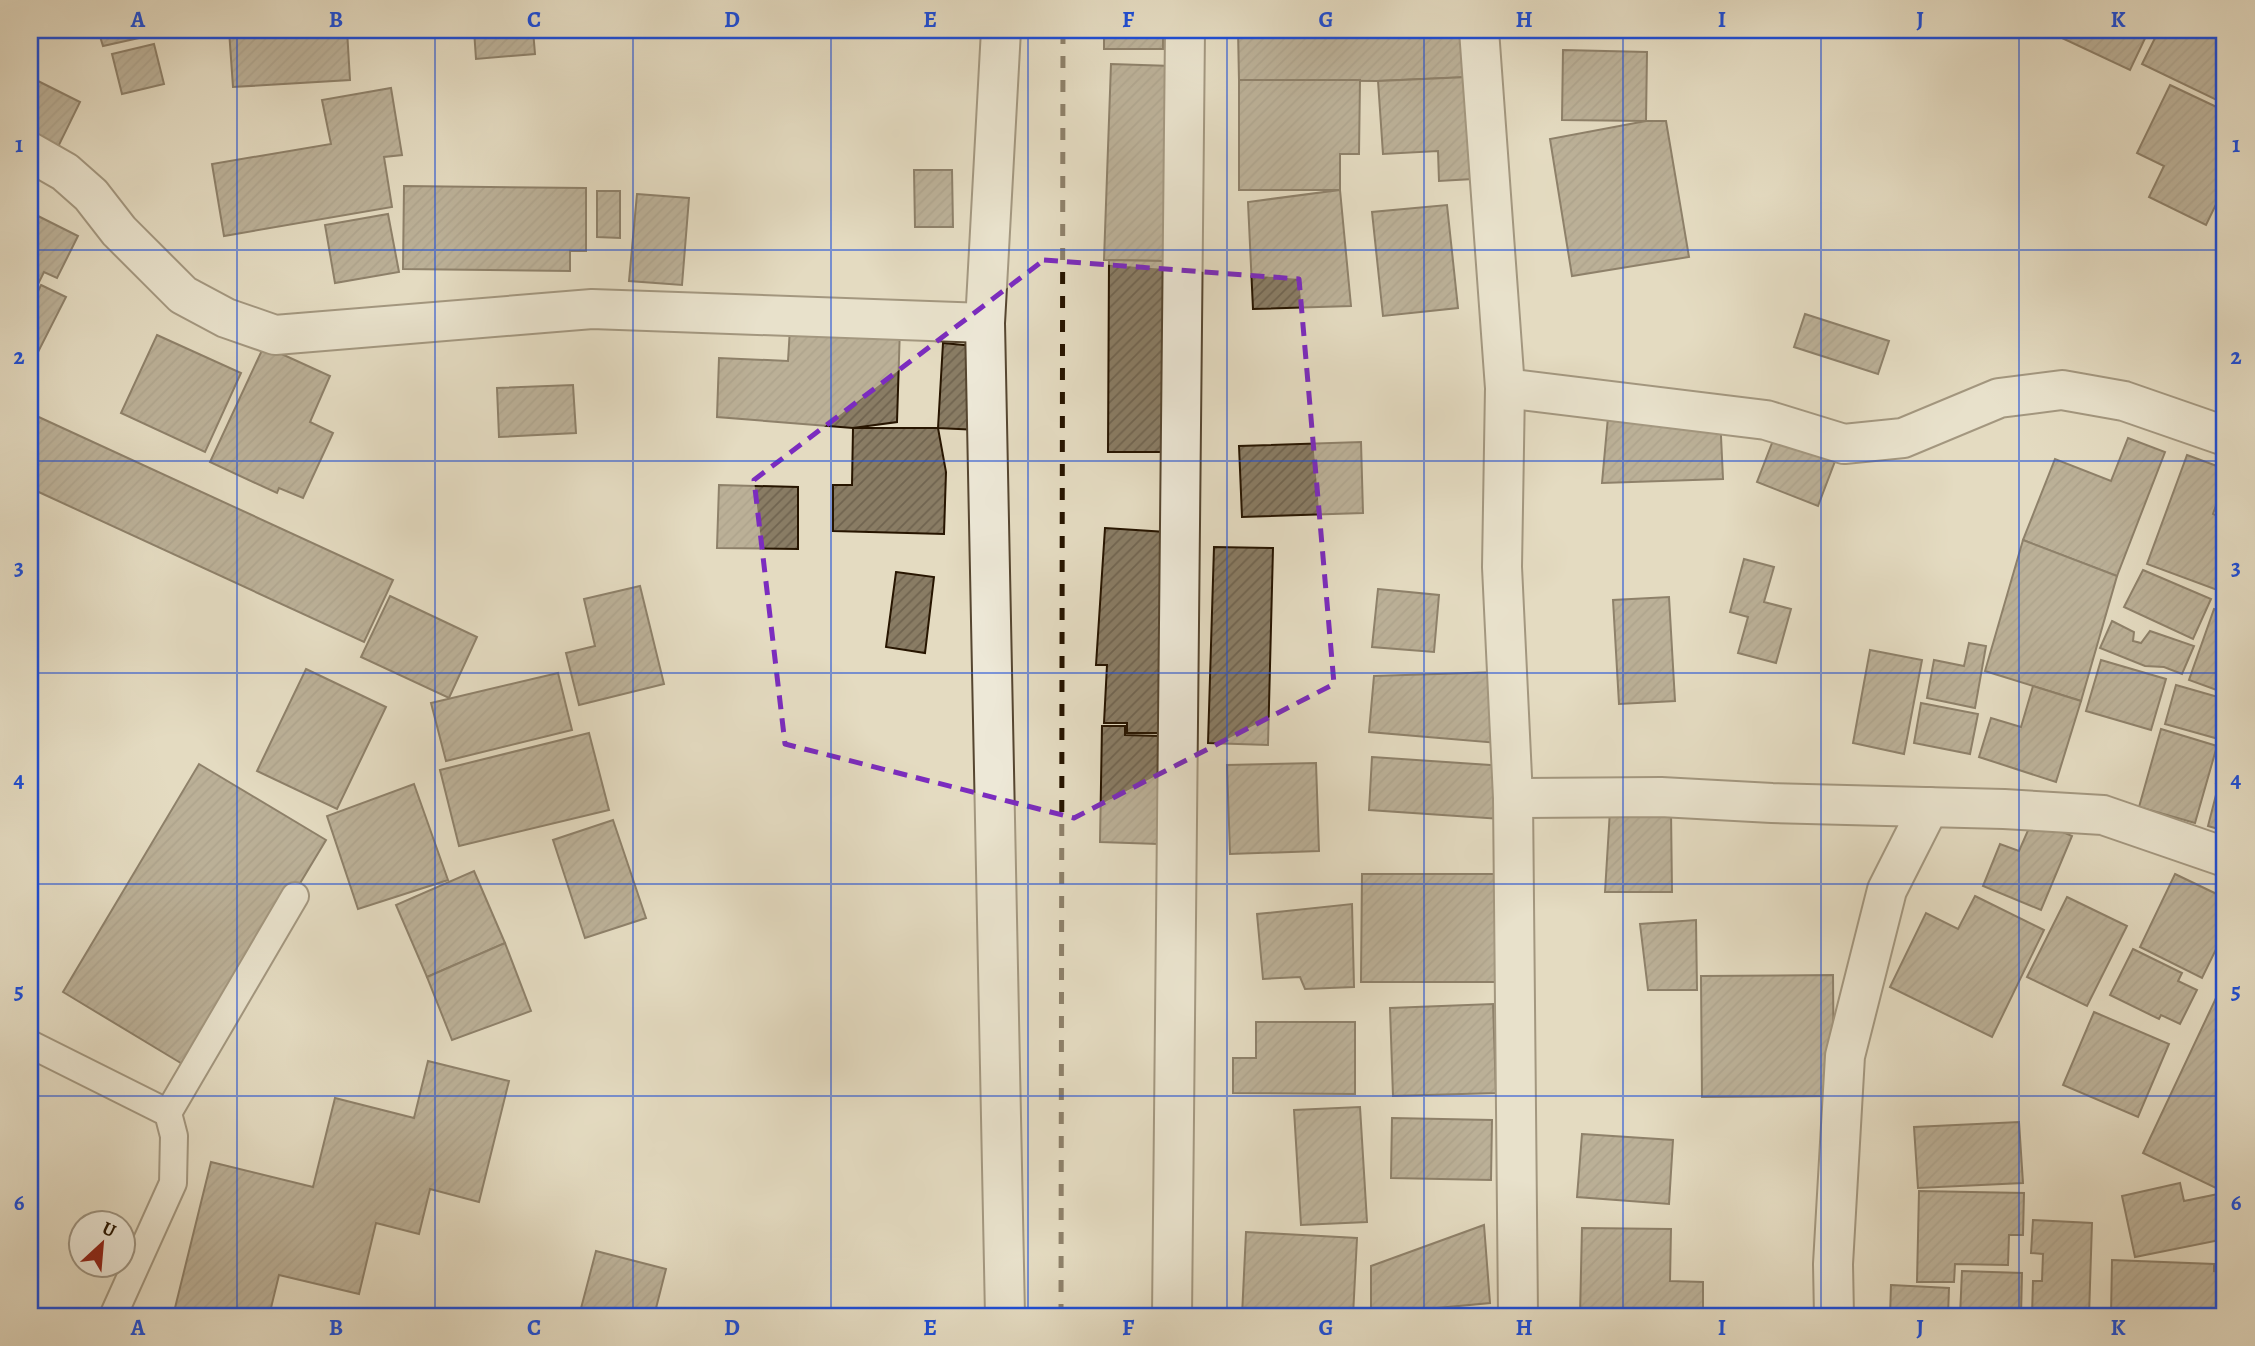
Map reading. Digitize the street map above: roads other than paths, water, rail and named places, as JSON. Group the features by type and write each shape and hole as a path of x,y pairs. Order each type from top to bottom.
{"street":[{"path":"1001,30 985,323 1005,1316"},
{"path":"1172,1316 1185,30"},
{"path":"1479,30 1506,388 1503,567 1513,798 1518,1316"},
{"path":"30,152 65,172 91,195 119,231 183,295 226,318 275,335 592,309 985,323"},
{"path":"1506,388 1766,420 1844,444 1903,438 1999,398 2062,390 2124,401 2225,436"},
{"path":"1513,798 1661,797 2103,815 2225,857"},
{"path":"1833,1316 1833,1264 1845,1056 1887,890 1929,807"}],"lane":[{"path":"113,1316 173,1183 174,1136 168,1113 295,896"},
{"path":"30,1044 168,1113"}],"railway":[{"path":"1061,1316 1063,30"}]}
